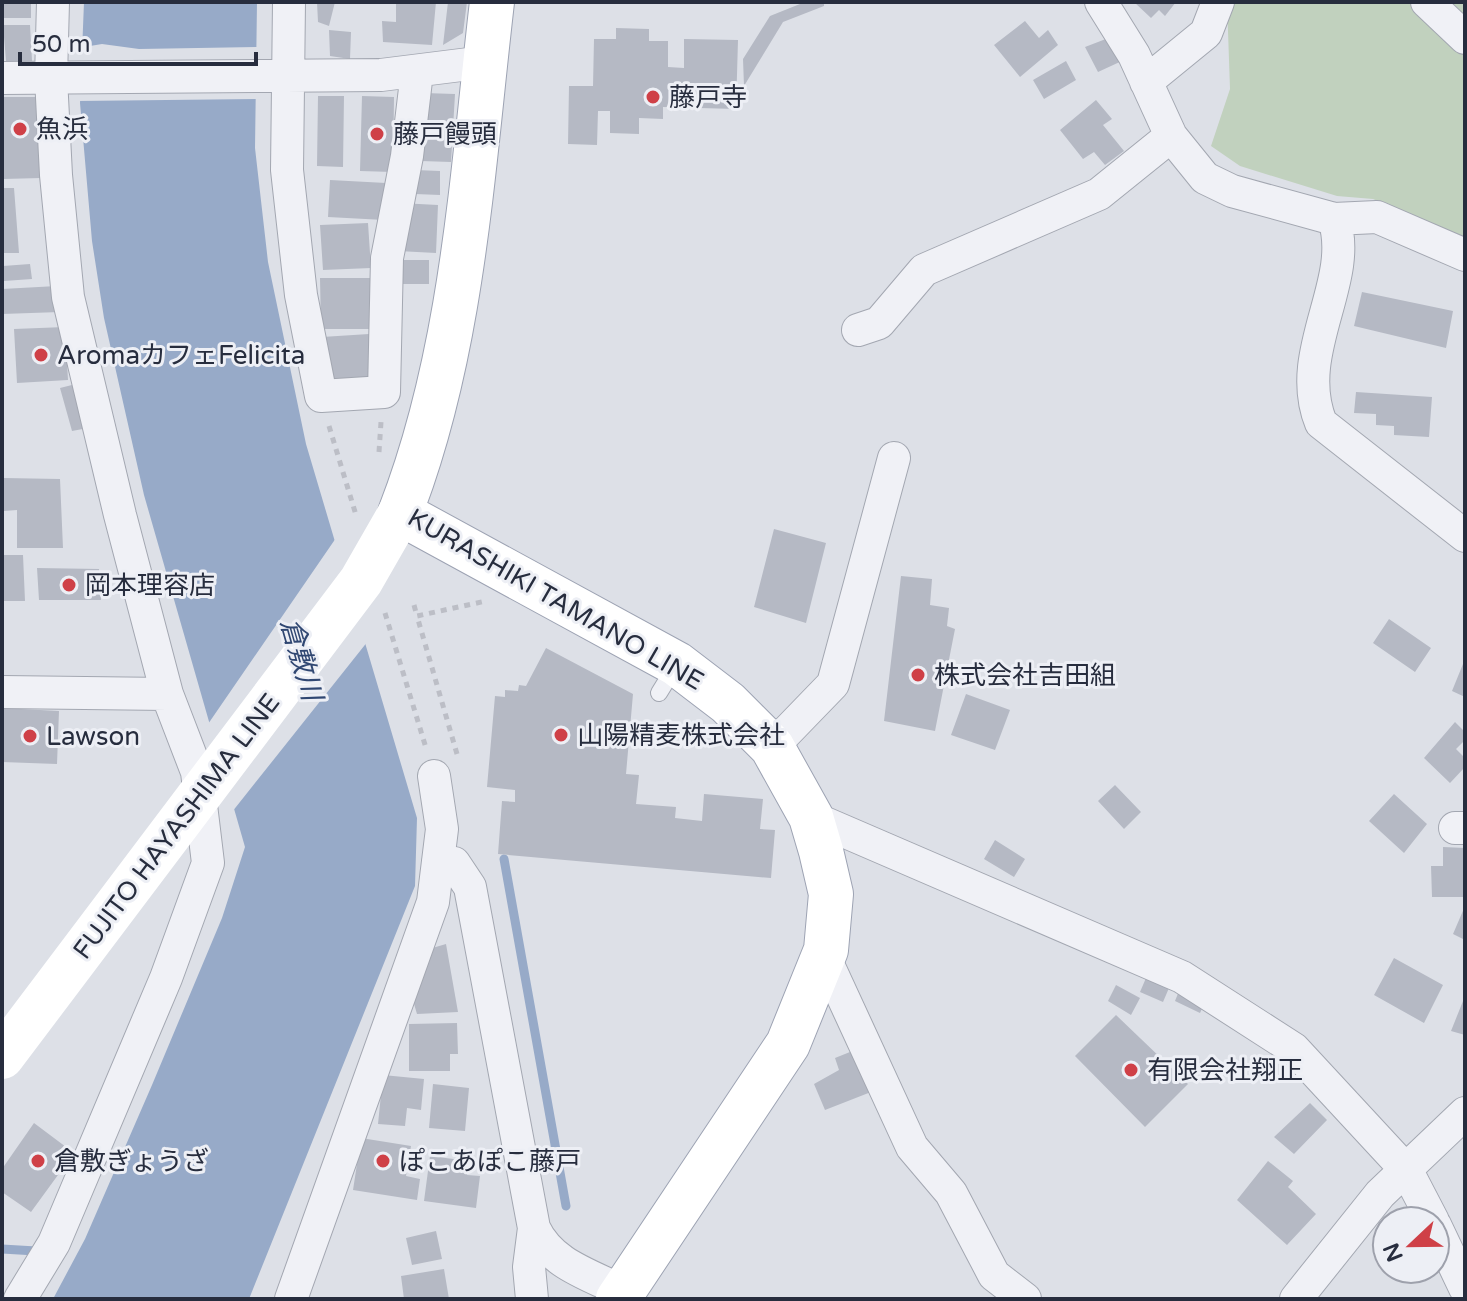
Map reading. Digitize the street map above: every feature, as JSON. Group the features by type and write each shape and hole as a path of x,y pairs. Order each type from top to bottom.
{"main road":[{"name":"KURASHIKI TAMANO LINE","path":"492,2 453,320 421,457 400,513 668,678 728,703 772,747 811,817 831,894 824,956 788,1044 620,1295"},
{"name":"FUJITO HAYASHIMA LINE","path":"2,1057 205,788 371,592 400,513"}],"street":[{"path":"20,1299 54,1243 208,863 205,788 167,694 68,297 53,2"},
{"path":"289,2 280,77 287,170 301,295 321,396 384,392 387,258 407,156 417,72"},
{"path":"1101,2 1146,82 1171,136 1205,178 1232,191 1334,219 1377,217 1465,255"},
{"path":"1146,82 1206,33 1218,2"},
{"path":"1427,2 1465,38"},
{"path":"2,78 280,77 417,72 485,62"},
{"path":"858,330 879,323 924,270 1099,194 1171,136"},
{"path":"1334,219 1339,231 1337,257 1311,376 1313,403 1321,423 1465,536"},
{"path":"772,747 833,684 894,458"},
{"path":"2,692 167,694"},
{"path":"291,1299 303,1256 433,902 447,768"},
{"path":"811,817 1182,977 1294,1049 1407,1171 1425,1205"},
{"path":"438,861 454,863 470,887 534,1228 545,1249 556,1258 620,1295"},
{"path":"824,956 912,1147 951,1193 994,1275 1025,1299"},
{"path":"1296,1299 1380,1194 1465,1113"},
{"path":"532,1299 529,1267 534,1228"},
{"path":"1451,1259 1465,1288"}],"path":[{"path":"321,396 357,520"},
{"path":"371,592 447,768"},
{"path":"417,616 488,601"},
{"path":"414,605 447,768"}],"green space":[{"path":"1227,2 1465,2 1465,239 1373,199 1337,196 1240,166 1211,146 1230,89"}],"water":[{"name":"倉敷川","path":"84,2 257,2 255,148 268,262 306,444 417,818 415,886 249,1299 53,1299 85,1239 152,1085 222,918 245,847 144,495 104,318 92,241 80,103"}],"pier":[{"path":"102,44 139,49 259,47 258,99 77,101 78,48"},
{"path":"336,538 368,641 232,812 206,727"}],"building":[{"path":"2,2 31,2 31,18 2,18"},
{"path":"317,2 335,2 329,26 318,22"},
{"path":"396,2 436,2 432,45 383,42 382,21 396,22"},
{"path":"448,2 467,2 463,33 443,45"},
{"path":"805,2 824,2 824,6 783,22 744,86 743,59 770,16"},
{"path":"1134,2 1176,2 1165,16 1159,10 1151,18"},
{"path":"1025,21 1039,38 1048,30 1058,45 1020,77 994,45"},
{"path":"3,25 30,25 32,61 6,61"},
{"name":"藤戸寺","path":"616,28 649,29 649,41 668,41 668,67 684,68 684,39 738,40 736,109 663,107 663,119 639,118 639,134 610,133 610,111 598,111 597,145 568,144 569,86 593,86 594,39 616,39"},
{"path":"329,30 351,32 350,59 330,56"},
{"path":"1111,37 1124,60 1098,72 1085,47"},
{"path":"1066,61 1076,80 1044,99 1033,80"},
{"path":"424,93 455,94 451,162 421,161"},
{"path":"318,96 344,96 343,167 317,166"},
{"name":"藤戸饅頭","path":"362,96 394,97 393,172 360,171"},
{"name":"魚浜","path":"2,97 37,97 41,178 3,179"},
{"path":"1096,100 1112,119 1103,125 1124,151 1105,165 1094,152 1083,159 1060,130"},
{"path":"415,170 440,171 440,195 415,194"},
{"path":"330,180 386,183 384,220 328,217"},
{"path":"2,188 14,188 19,253 2,253"},
{"path":"400,203 438,205 436,253 398,251"},
{"path":"368,223 371,268 323,270 320,225"},
{"path":"398,260 429,260 429,284 399,284"},
{"path":"30,264 32,279 4,281 3,266"},
{"path":"320,278 371,278 371,329 321,329"},
{"path":"57,286 60,312 2,314 2,289"},
{"path":"1362,292 1453,311 1446,348 1354,326"},
{"name":"AromaカフェFelicita","path":"65,327 68,380 17,383 14,329"},
{"path":"369,334 372,381 325,383 322,337"},
{"path":"76,384 88,428 72,431 60,388"},
{"path":"1356,392 1432,397 1429,437 1394,435 1394,426 1376,425 1376,414 1354,413"},
{"path":"4,478 60,479 63,548 17,548 17,510 4,511"},
{"path":"774,529 826,543 806,623 754,607"},
{"path":"2,555 23,555 25,601 2,601"},
{"name":"岡本理容店","path":"37,568 99,569 101,600 39,600"},
{"name":"株式会社吉田組","path":"901,576 932,579 930,605 949,608 947,626 955,629 935,731 884,721"},
{"path":"1389,619 1431,648 1415,672 1373,643"},
{"name":"山陽精麦株式会社","path":"546,648 633,694 626,774 639,775 636,804 676,807 675,818 702,821 704,794 763,799 760,829 775,830 771,878 498,854 502,801 515,802 515,790 487,787 495,696 505,697 505,690 518,691 519,685 526,686"},
{"path":"1465,659 1465,697 1452,691"},
{"path":"966,694 1010,710 995,750 951,735"},
{"name":"Lawson","path":"2,708 59,711 57,764 2,762"},
{"path":"1455,722 1465,732 1465,740 1456,749 1465,758 1465,767 1450,783 1424,758"},
{"path":"1115,785 1141,812 1124,829 1098,801"},
{"path":"1394,794 1427,824 1404,853 1369,821"},
{"path":"995,840 1025,859 1014,877 984,859"},
{"path":"1443,847 1465,848 1465,897 1432,897 1431,866 1443,866"},
{"path":"1465,906 1465,940 1453,934"},
{"path":"446,944 458,1012 417,1014 412,997 429,949"},
{"path":"1394,958 1443,985 1424,1023 1374,995"},
{"path":"1146,978 1169,988 1163,1002 1140,992"},
{"path":"1116,985 1140,998 1131,1015 1108,1001"},
{"path":"1179,991 1205,1002 1200,1013 1175,1001"},
{"path":"1465,996 1465,1035 1451,1031"},
{"name":"有限会社翔正","path":"1116,1015 1188,1084 1145,1127 1075,1056"},
{"path":"457,1023 458,1054 450,1054 450,1071 409,1071 409,1024"},
{"path":"855,1050 871,1092 825,1110 814,1084 839,1070 835,1058"},
{"path":"383,1075 424,1079 421,1110 407,1108 405,1126 378,1124"},
{"path":"433,1084 469,1088 465,1131 429,1128"},
{"path":"1310,1103 1327,1120 1294,1154 1274,1137"},
{"name":"倉敷ぎょうざ","path":"34,1123 74,1153 31,1212 2,1192 2,1169"},
{"name":"ぽこあぽこ藤戸","path":"361,1138 411,1146 406,1176 420,1179 417,1200 353,1190"},
{"path":"430,1156 469,1161 467,1175 480,1176 476,1208 424,1201"},
{"path":"1268,1161 1293,1181 1288,1187 1316,1214 1287,1245 1237,1200"},
{"path":"436,1231 442,1259 412,1265 406,1238"},
{"path":"444,1269 449,1299 404,1299 401,1276"}],"waterway":[{"path":"504,859 566,1206"},
{"path":"2,1249 36,1251"}],"place":[{"name":"藤戸寺","path":"653,97"},
{"name":"魚浜","path":"20,129"},
{"name":"藤戸饅頭","path":"377,134"},
{"name":"AromaカフェFelicita","path":"41,355"},
{"name":"岡本理容店","path":"69,585"},
{"name":"株式会社吉田組","path":"918,675"},
{"name":"山陽精麦株式会社","path":"561,735"},
{"name":"Lawson","path":"30,736"},
{"name":"有限会社翔正","path":"1131,1070"},
{"name":"倉敷ぎょうざ","path":"38,1161"},
{"name":"ぽこあぽこ藤戸","path":"383,1161"}]}
